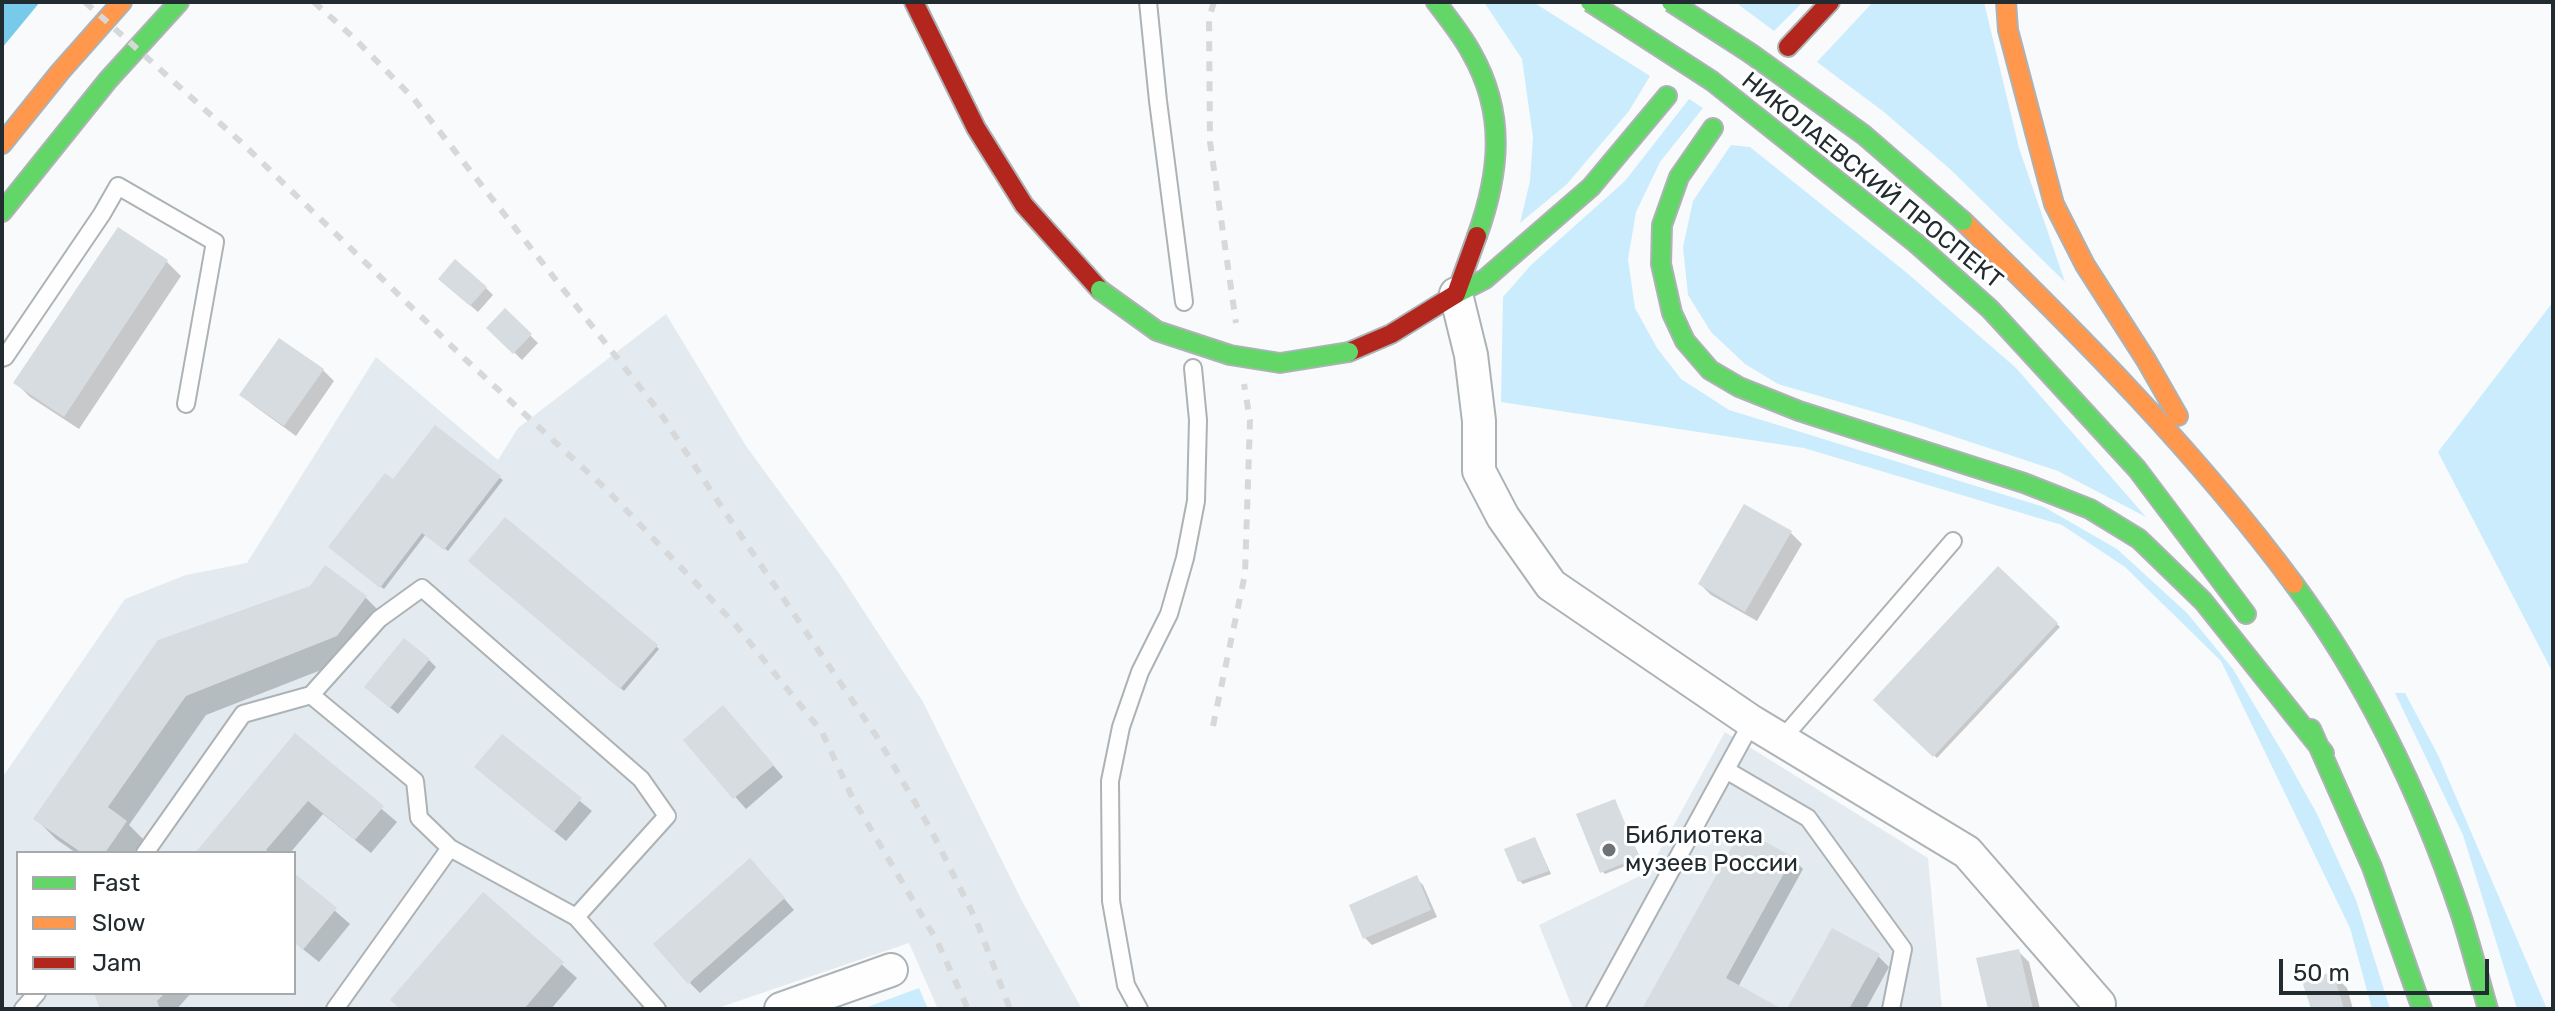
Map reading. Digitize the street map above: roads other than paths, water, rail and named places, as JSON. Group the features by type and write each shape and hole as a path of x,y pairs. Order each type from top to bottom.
{"main road":[{"path":"2,144 122,2"},
{"path":"2,212 108,80 179,2"},
{"path":"914,2 976,128 1024,205 1100,290 1157,331 1230,355 1280,363 1349,352 1391,334 1485,279 1591,187 1667,96"},
{"path":"1436,2 1472,53 1495,111 1497,153 1486,210 1456,294"},
{"name":"НИКОЛАЕВСКИЙ ПРОСПЕКТ","path":"1590,2 1712,81 1917,244 1990,309 2137,469 2256,628"},
{"name":"НИКОЛАЕВСКИЙ ПРОСПЕКТ","path":"1671,2 1750,53 1864,135 1963,221 2093,350 2234,507 2311,607 2369,705 2418,809 2458,906 2488,1009"},
{"path":"1788,47 1830,2"},
{"path":"2006,2 2008,30 2054,204 2085,265 2234,507"},
{"path":"1713,128 1679,177 1662,225 1661,264 1672,313 1685,341 1710,370 1739,387 1799,411 2037,488 2090,509 2139,539 2203,601 2324,753"},
{"path":"2280,666 2324,753 2368,858 2422,1009"}],"street":[{"path":"1456,294 1471,355 1479,421 1479,471 1503,517 1551,585 1752,722 1967,852 2099,1004"},
{"path":"781,1009 891,970"}],"lane":[{"path":"1148,2 1184,302"},
{"path":"2,358 118,186 215,242 186,404"},
{"path":"1139,1009 1126,985 1111,901 1110,781 1121,727 1140,672 1169,614 1185,558 1196,501 1198,420 1193,368"},
{"path":"1782,739 1953,541"},
{"path":"146,851 243,714 311,695 379,619 422,588 641,779 667,816 576,917"},
{"path":"311,695 415,781 419,818 450,848 576,917 657,1009"},
{"path":"1595,1009 1752,722"},
{"path":"1726,770 1808,818 1903,949 1891,1009"},
{"path":"335,1009 450,848"}],"water":[{"path":"2,2 40,2 2,48"}],"railway":[{"path":"85,2 242,143 465,359 607,490 734,623 822,732 853,799 937,941 968,1009"},
{"path":"314,2 414,99 661,414 877,737 931,830 977,922 1010,1009"},
{"path":"1214,2 1209,18 1210,142 1236,323"},
{"path":"1213,726 1245,574 1250,420 1244,384"}],"place":[{"name":"Библиотека музеев России","path":"1609,850"}]}
